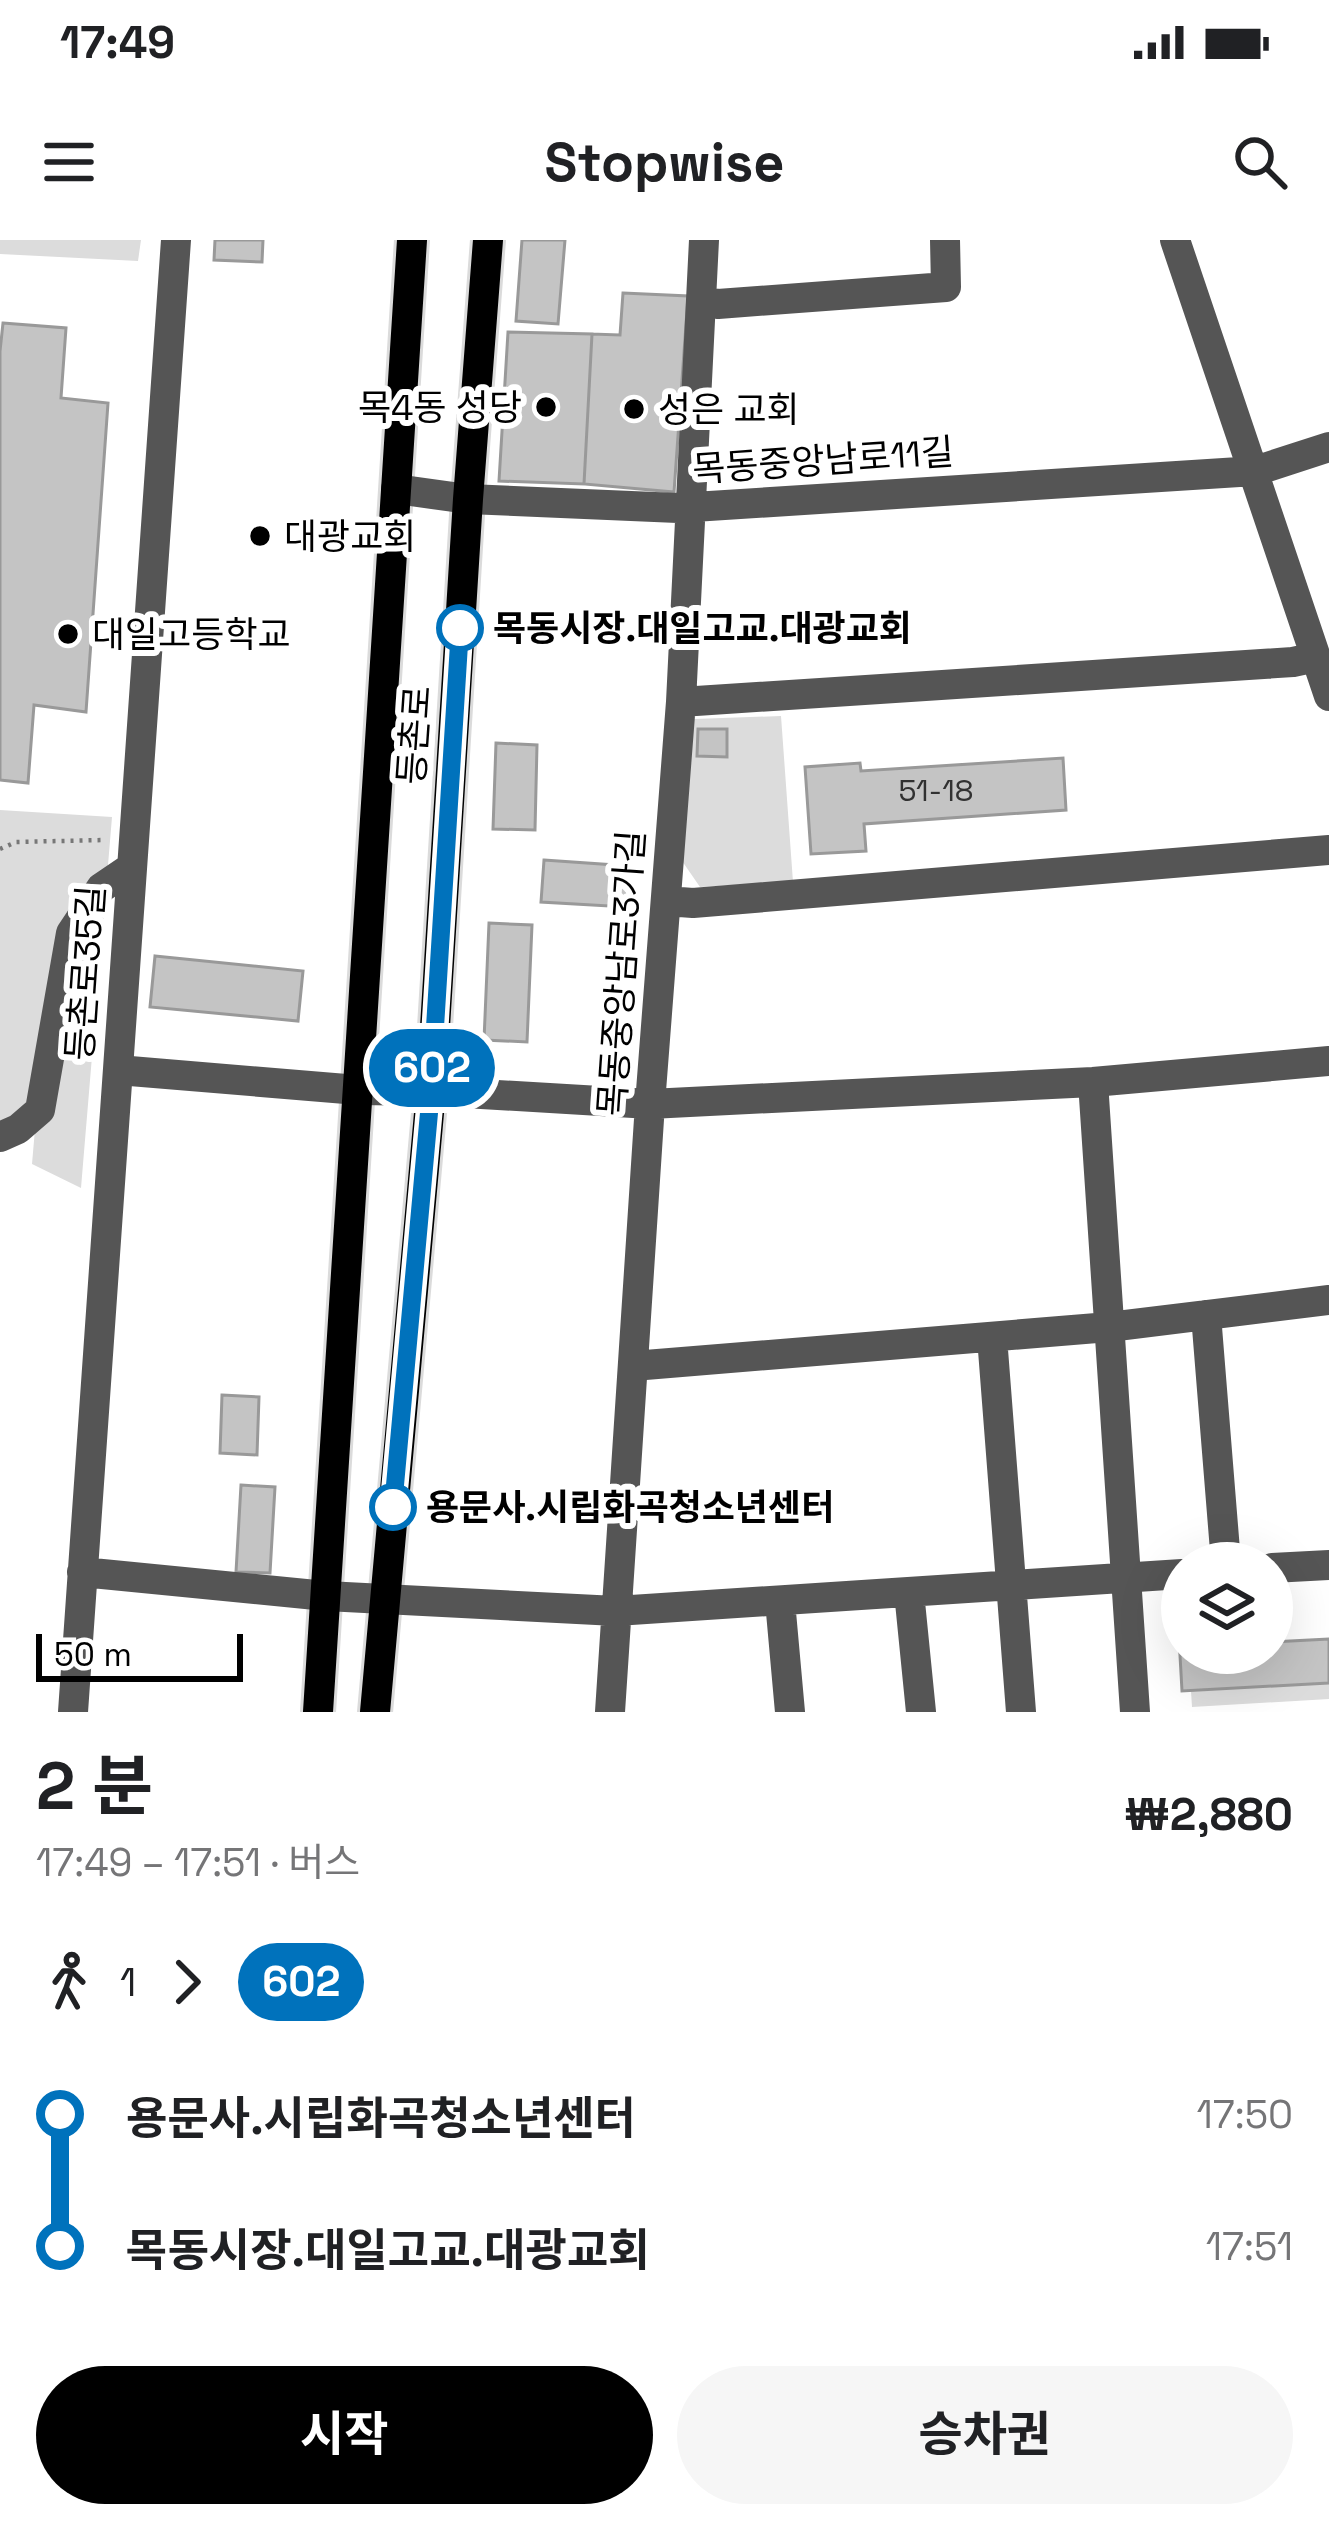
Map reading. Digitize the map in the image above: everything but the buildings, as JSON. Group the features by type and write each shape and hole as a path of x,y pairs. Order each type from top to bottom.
{"main road":[{"name":"등촌로","path":"318,1712 412,240"},
{"name":"등촌로","path":"374,1712 431,1091 488,240"}],"street":[{"name":"등촌로35길","path":"73,1712 176,240"},
{"name":"목동중앙남로3가길","path":"610,1712 681,702 704,240"},
{"path":"701,301 718,304 946,287 945,240"},
{"path":"1174,240 1329,696"},
{"name":"목동중앙남로11길","path":"396,489 468,499 692,507 1255,471 1329,447"},
{"path":"681,702 1316,657"},
{"path":"666,901 717,902 1329,850"},
{"path":"0,1137 40,1110 71,933 101,888 133,853"},
{"path":"118,1070 358,1090 650,1104 1093,1082 1329,1061"},
{"path":"1093,1082 1136,1712"},
{"path":"633,1366 1109,1327 1329,1300"},
{"path":"1206,1315 1224,1542"},
{"path":"992,1337 1022,1712"},
{"path":"1293,1567 1329,1565"},
{"path":"82,1572 326,1596 616,1611 1161,1576"},
{"path":"909,1592 921,1712"},
{"path":"780,1601 790,1712"}],"path":[{"path":"0,849 16,842 133,853"}],"shaded area":[{"path":"0,240 141,240 138,261 0,254"},
{"path":"781,716 793,882 700,887 680,858 694,719"},
{"path":"0,810 112,817 81,1188 32,1164 35,1129 0,1131"},
{"path":"1329,1683 1329,1699 1192,1707 1191,1691"}],"bus line":[{"name":"602","path":"393,1507 431,1091 460,628"}],"place":[{"name":"목4동 성당","path":"546,407"},
{"name":"성은 교회","path":"634,409"},
{"name":"대광교회","path":"260,536"},
{"name":"목동시장.대일고교.대광교회","path":"460,628"},
{"name":"대일고등학교","path":"68,634"},
{"name":"용문사.시립화곡청소년센터","path":"393,1507"}]}
